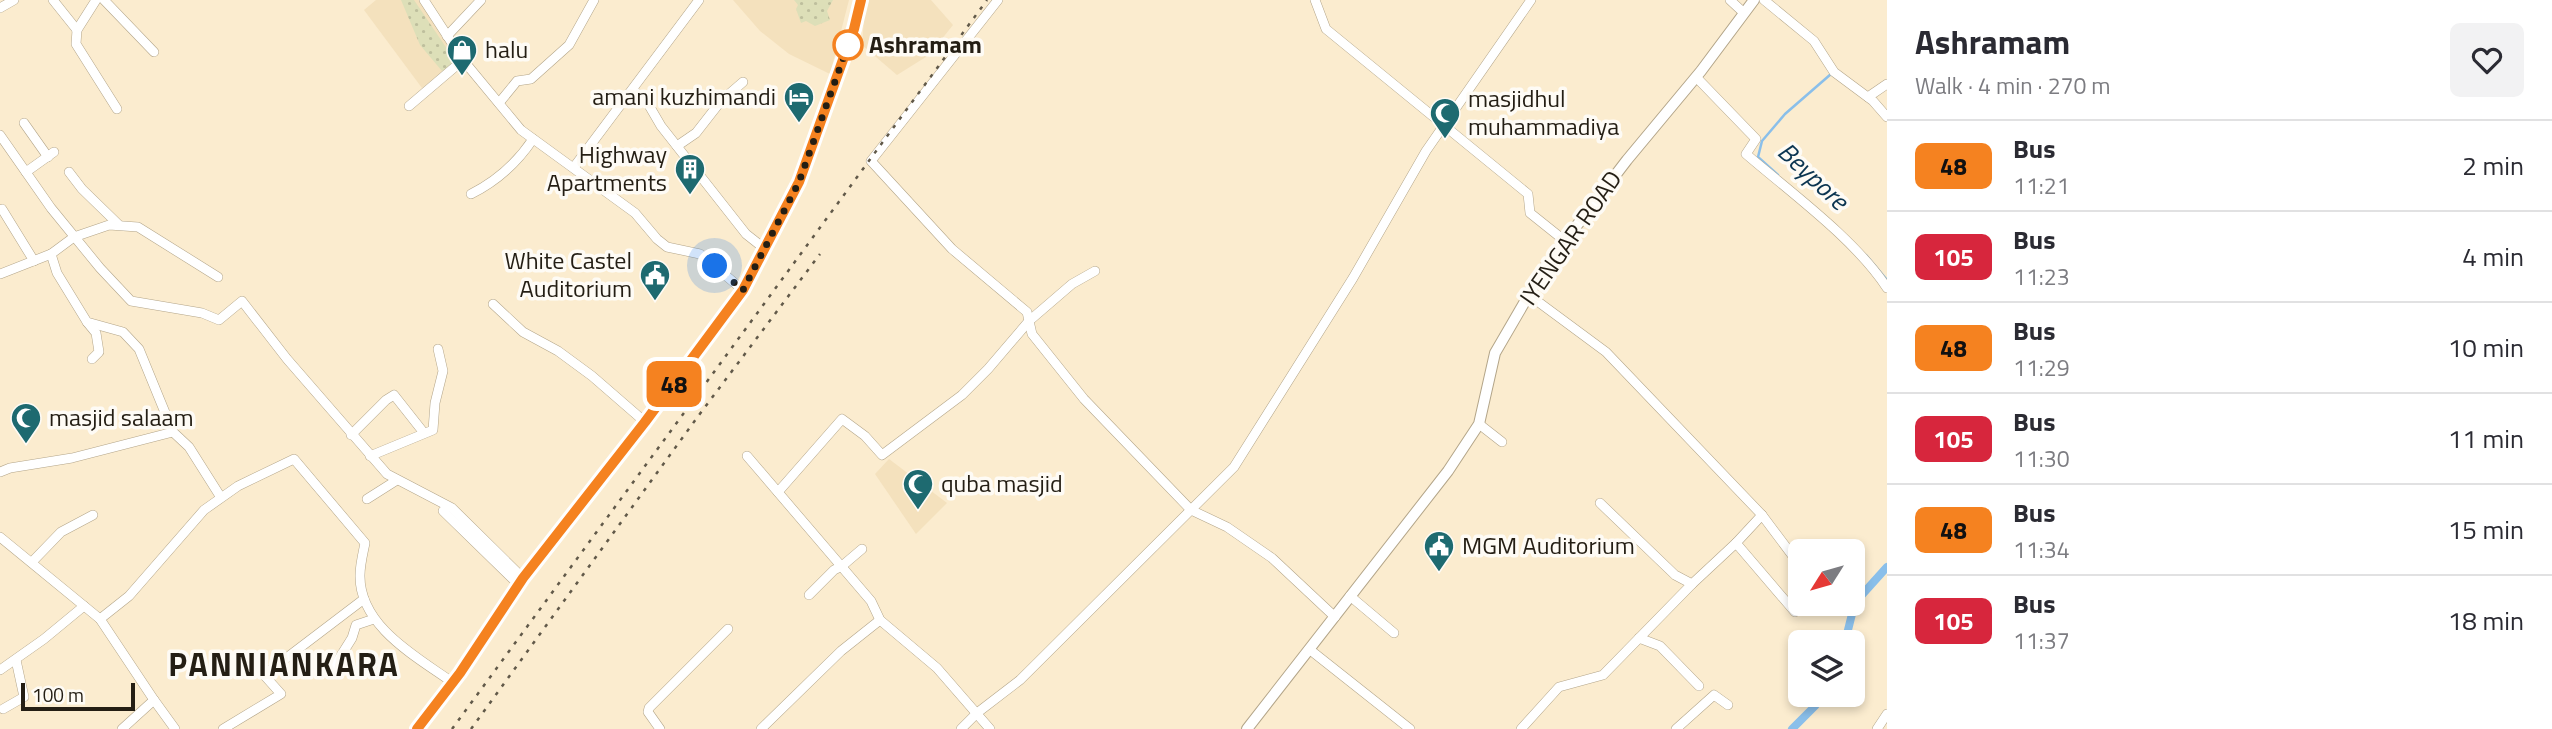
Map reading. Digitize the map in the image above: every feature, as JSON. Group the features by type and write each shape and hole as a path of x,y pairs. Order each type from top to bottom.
{"main road":[{"path":"417,729 520,581 645,422 743,290 799,182 854,29 861,0"},
{"name":"IYENGAR ROAD","path":"1247,729 1448,471 1479,424 1495,353 1545,267 1754,0"}],"street":[{"path":"0,8 14,0"},
{"path":"53,0 77,30"},
{"path":"96,0 77,30 76,44 117,109"},
{"path":"104,0 154,52"},
{"path":"424,0 463,60 521,130 635,213 667,247 700,254 743,290"},
{"path":"447,36 481,0"},
{"path":"574,167 699,0"},
{"path":"998,0 871,161 952,249 1027,313 1032,334 1084,399 1191,510 1227,527 1272,558 1335,617"},
{"path":"1315,0 1326,29 1528,194 1530,213 1565,241"},
{"path":"961,729 1020,680 1234,467 1353,278 1426,151 1531,0"},
{"path":"1730,0 1744,13"},
{"path":"1764,0 1814,41 1834,72 1867,97 1887,117"},
{"path":"499,103 517,81 531,79 569,45 590,2"},
{"path":"409,106 463,60"},
{"path":"1696,77 1756,139 1746,154 1822,218 1878,274 1887,288"},
{"path":"677,146 696,134 721,101 743,82"},
{"path":"1867,97 1887,84"},
{"path":"633,90 647,102 661,126 746,234 765,249"},
{"path":"24,123 51,154 26,172"},
{"path":"0,135 74,237 131,301 202,313 219,320 242,301 351,435 387,474 452,508 520,581"},
{"path":"471,194 494,182 533,139"},
{"path":"69,172 82,189 118,224"},
{"path":"2,209 34,261"},
{"path":"0,274 51,254 74,237 118,224 138,227 218,277"},
{"path":"51,254 57,273 96,333 99,352 92,359"},
{"path":"778,492 842,419 865,436 882,455 962,395 1029,321 1072,284 1095,271"},
{"path":"1529,295 1606,352 1762,515 1788,550"},
{"path":"493,304 523,332 558,351 592,376 645,422"},
{"path":"87,321 123,332 139,349 173,432 189,447 220,496"},
{"path":"370,456 433,429 435,403 443,371 438,349"},
{"path":"351,435 394,395 424,433"},
{"path":"1479,424 1503,442"},
{"path":"0,472 72,458 173,432"},
{"path":"747,456 871,601 880,620 937,668 990,729"},
{"path":"100,619 130,596 204,510 220,496 294,459 365,543 360,576 364,598 374,619 400,645 452,682"},
{"path":"367,499 397,480"},
{"path":"1601,503 1675,575 1692,584"},
{"path":"443,510 520,581"},
{"path":"32,562 61,532 93,515"},
{"path":"1521,729 1559,687 1603,675 1762,515"},
{"path":"0,537 100,619 175,729"},
{"path":"1736,543 1788,604"},
{"path":"809,595 834,570 862,550"},
{"path":"1350,596 1394,633"},
{"path":"223,729 281,694 264,675 364,598"},
{"path":"0,670 84,606"},
{"path":"332,670 352,638 356,625 374,619"},
{"path":"761,729 841,651 880,620"},
{"path":"660,729 648,712 649,708 728,629"},
{"path":"1639,638 1660,646 1699,686"},
{"path":"1309,649 1410,729"},
{"path":"3,709 24,697 16,660"},
{"path":"1676,729 1714,695 1728,705"},
{"path":"122,729 154,701"},
{"path":"1877,729 1887,714"}],"shaded area":[{"path":"376,0 420,0 460,60 422,88 364,10"},
{"path":"733,0 849,0 830,74 789,54 760,31"},
{"path":"869,0 931,0 953,25 929,55 897,75 862,45 865,4"},
{"path":"889,459 947,503 916,534 875,474"}],"green space":[{"path":"401,0 414,0 456,62 442,71 420,45"},
{"path":"794,0 833,0 827,11 830,20 815,26 806,21 801,23 796,9 798,5"}],"waterway":[{"name":"Beypore","path":"1778,175 1758,157 1762,141 1785,114 1831,74"},
{"name":"Beypore","path":"1866,255 1887,280"},
{"name":"Beypore","path":"1848,630 1860,597 1887,567"},
{"name":"Beypore","path":"1792,729 1814,707"}],"railway":[{"path":"452,729 987,0"},
{"path":"471,729 699,415 820,254"}],"bus line":[{"name":"48","path":"417,729 460,673 523,578 645,422 743,290 799,182 854,29 861,0"}],"place":[{"name":"Ashramam","path":"848,45"},
{"name":"halu","path":"462,77"},
{"name":"amani kuzhimandi","path":"799,124"},
{"name":"masjidhul muhammadiya","path":"1445,140"},
{"name":"Highway Apartments","path":"690,196"},
{"name":"White Castel Auditorium","path":"655,302"},
{"name":"masjid salaam","path":"26,445"},
{"name":"quba masjid","path":"918,511"},
{"name":"MGM Auditorium","path":"1439,573"}],"district":[{"name":"PANNIANKARA","path":"284,665"}],"route":[{"path":"715,266 743,290 799,182 848,45"}]}
